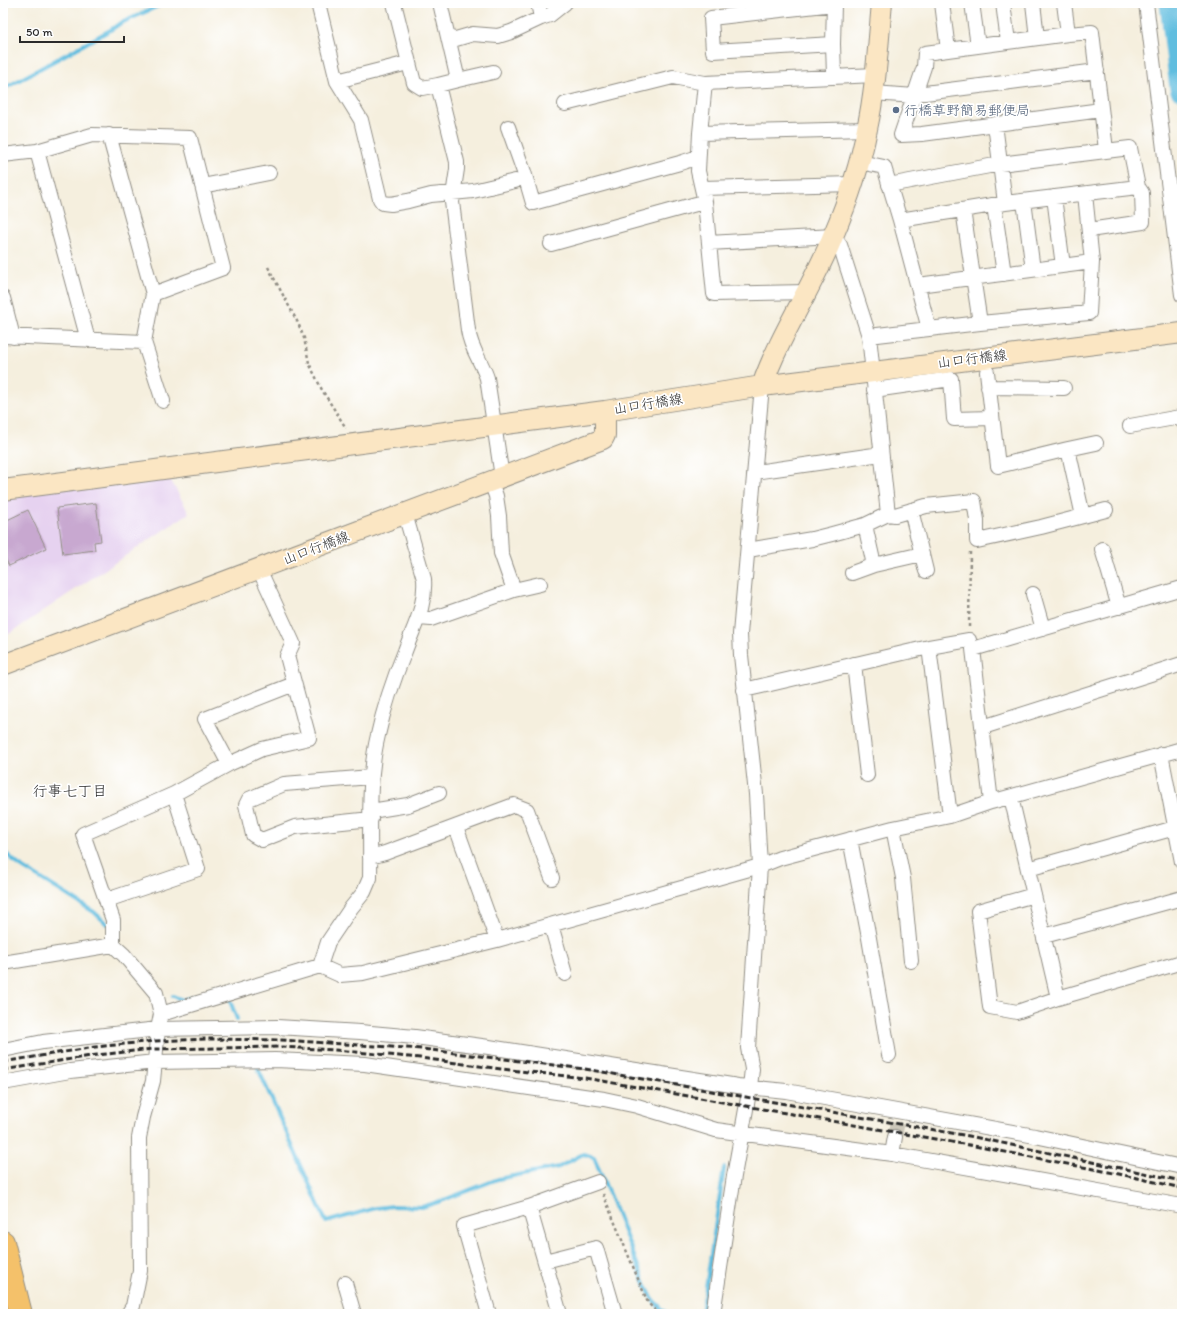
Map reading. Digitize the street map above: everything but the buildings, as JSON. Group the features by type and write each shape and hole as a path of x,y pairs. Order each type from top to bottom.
{"highway":[{"path":"3,1244 22,1314"}],"main road":[{"path":"762,386 769,366 807,292 833,236 860,162 874,84 882,3"},
{"name":"山口行橋線","path":"3,490 605,412 762,386 873,381 1182,333"},
{"name":"山口行橋線","path":"3,665 603,439 605,435 605,412"}],"street":[{"path":"318,3 338,81 361,120 380,199 383,203 391,204 432,195 473,191 515,181"},
{"path":"394,3 414,83 422,88 493,72"},
{"path":"440,3 458,80"},
{"path":"538,3 541,18"},
{"path":"449,41 473,34 498,36 550,15 565,3"},
{"path":"942,3 948,50"},
{"path":"972,3 978,46"},
{"path":"1003,3 1008,42"},
{"path":"1033,3 1037,38"},
{"path":"1064,3 1068,34"},
{"path":"1146,3 1182,295"},
{"path":"833,44 713,51 712,18 834,4 834,76"},
{"path":"1101,110 922,134 901,135 924,67 925,53 1092,32 1106,150"},
{"path":"338,81 408,63"},
{"path":"565,104 672,77 705,83 834,76 915,94 1097,71"},
{"path":"705,83 698,171 705,202 714,294 807,292"},
{"path":"438,84 457,162 452,202 469,339 487,378 494,426 496,496 499,516 501,553 514,590"},
{"path":"995,124 1000,164 999,204 1004,274"},
{"path":"508,127 533,203 698,157"},
{"path":"700,133 867,129"},
{"path":"3,154 37,151 92,135 190,138 223,268 153,294"},
{"path":"109,135 153,294 144,342 163,401"},
{"path":"889,185 1000,164 1130,148 1138,187 1142,193 1143,222 1089,230"},
{"path":"37,151 88,340"},
{"path":"860,162 884,167 930,329"},
{"path":"202,186 269,174"},
{"path":"702,188 853,184"},
{"path":"900,220 999,204 1138,187"},
{"path":"869,336 980,323 1088,313 1092,262 1085,194"},
{"path":"1054,197 1063,266"},
{"path":"1024,201 1033,270"},
{"path":"551,244 705,202"},
{"path":"963,210 980,323"},
{"path":"709,243 833,236 840,246 869,336 888,514"},
{"path":"918,285 973,279 1092,262"},
{"path":"3,298 8,337 144,342"},
{"path":"987,372 998,466 1096,443"},
{"path":"873,381 951,379 954,419 992,418"},
{"path":"712,1314 734,1176 743,1133 752,1069 748,1048 760,866 756,794 744,690 740,634 762,386"},
{"path":"988,387 1064,388"},
{"path":"1130,426 1180,417 1182,421"},
{"path":"1068,449 1083,516"},
{"path":"755,472 881,454"},
{"path":"748,550 812,539 865,525 888,514 895,515 926,506 974,501 977,520 977,541 1106,510"},
{"path":"911,510 926,571"},
{"path":"320,966 328,942 351,908 364,892 370,878 371,777 375,750 397,672 419,618 424,598 424,579 405,514"},
{"path":"865,525 874,565"},
{"path":"1102,548 1119,607"},
{"path":"852,573 874,565 922,554"},
{"path":"112,945 114,920 83,834 174,794 229,764 262,749 309,738 286,656 293,644 259,569"},
{"path":"419,618 431,619 514,590 540,584"},
{"path":"991,802 973,649 1182,588"},
{"path":"1032,594 1043,629"},
{"path":"744,690 930,647 969,640"},
{"path":"930,647 950,816"},
{"path":"854,664 867,775"},
{"path":"983,727 1182,664"},
{"path":"229,764 205,719 294,684"},
{"path":"161,1014 320,966 340,975 363,974 497,940 760,866 780,858 893,828 950,816 991,802 1182,748"},
{"path":"1161,754 1182,862"},
{"path":"371,777 284,784 248,799 246,805 253,835 262,840 295,827 371,815 408,805 439,793"},
{"path":"107,900 198,869 174,794"},
{"path":"1011,797 1058,998"},
{"path":"370,857 385,853 514,805 527,810 552,878"},
{"path":"456,827 497,940"},
{"path":"893,828 903,878 911,961"},
{"path":"1028,869 1175,828"},
{"path":"850,839 889,1055"},
{"path":"1034,896 978,910 990,1007 1017,1012 1058,998 1182,962"},
{"path":"1044,936 1182,898"},
{"path":"551,925 565,974"},
{"path":"3,963 112,945 124,955 156,992 161,1014 158,1028 153,1081 142,1117 139,1138 140,1271 133,1306 128,1314"},
{"path":"3,1050 43,1042 158,1028 277,1027 407,1036 489,1047 654,1074 786,1092 899,1116 1035,1136 1182,1167"},
{"path":"3,1083 70,1071 155,1062 275,1060 365,1064 604,1099 637,1106 716,1130 892,1154 1182,1206"},
{"path":"892,1154 895,1137"},
{"path":"489,1314 464,1226 529,1207 598,1182"},
{"path":"529,1207 560,1314"},
{"path":"545,1260 596,1248 615,1314"},
{"path":"345,1283 354,1314"}],"path":[{"path":"268,267 298,323 304,338 309,363 322,390 349,432"},
{"path":"969,640 970,550"},
{"path":"598,1182 648,1302 659,1314"}],"shaded area":[{"path":"165,470 189,513 3,638 3,491"}],"waterway":[{"path":"3,89 119,24 165,3"},
{"path":"1172,3 1182,88"},
{"path":"3,851 19,865 94,912 107,924"},
{"path":"173,996 183,1000 197,996"},
{"path":"228,996 237,1019"},
{"path":"257,1066 326,1222 376,1208 393,1206 422,1207 498,1179 559,1167 583,1154 594,1157 646,1286 653,1300 667,1314"},
{"path":"702,1314 724,1168"}],"tunnel":[{"path":"895,1137 898,1121"}],"railway":[{"path":"3,1062 95,1047 155,1041 208,1039 281,1040 422,1049 585,1069 969,1136 1182,1181"},
{"path":"3,1070 97,1055 153,1049 281,1047 335,1050 420,1058 585,1078 969,1145 1119,1174 1182,1188"}],"place":[{"name":"行橋草野簡易郵便局","path":"896,110"}],"district":[{"name":"行事七丁目","path":"70,791"}]}
